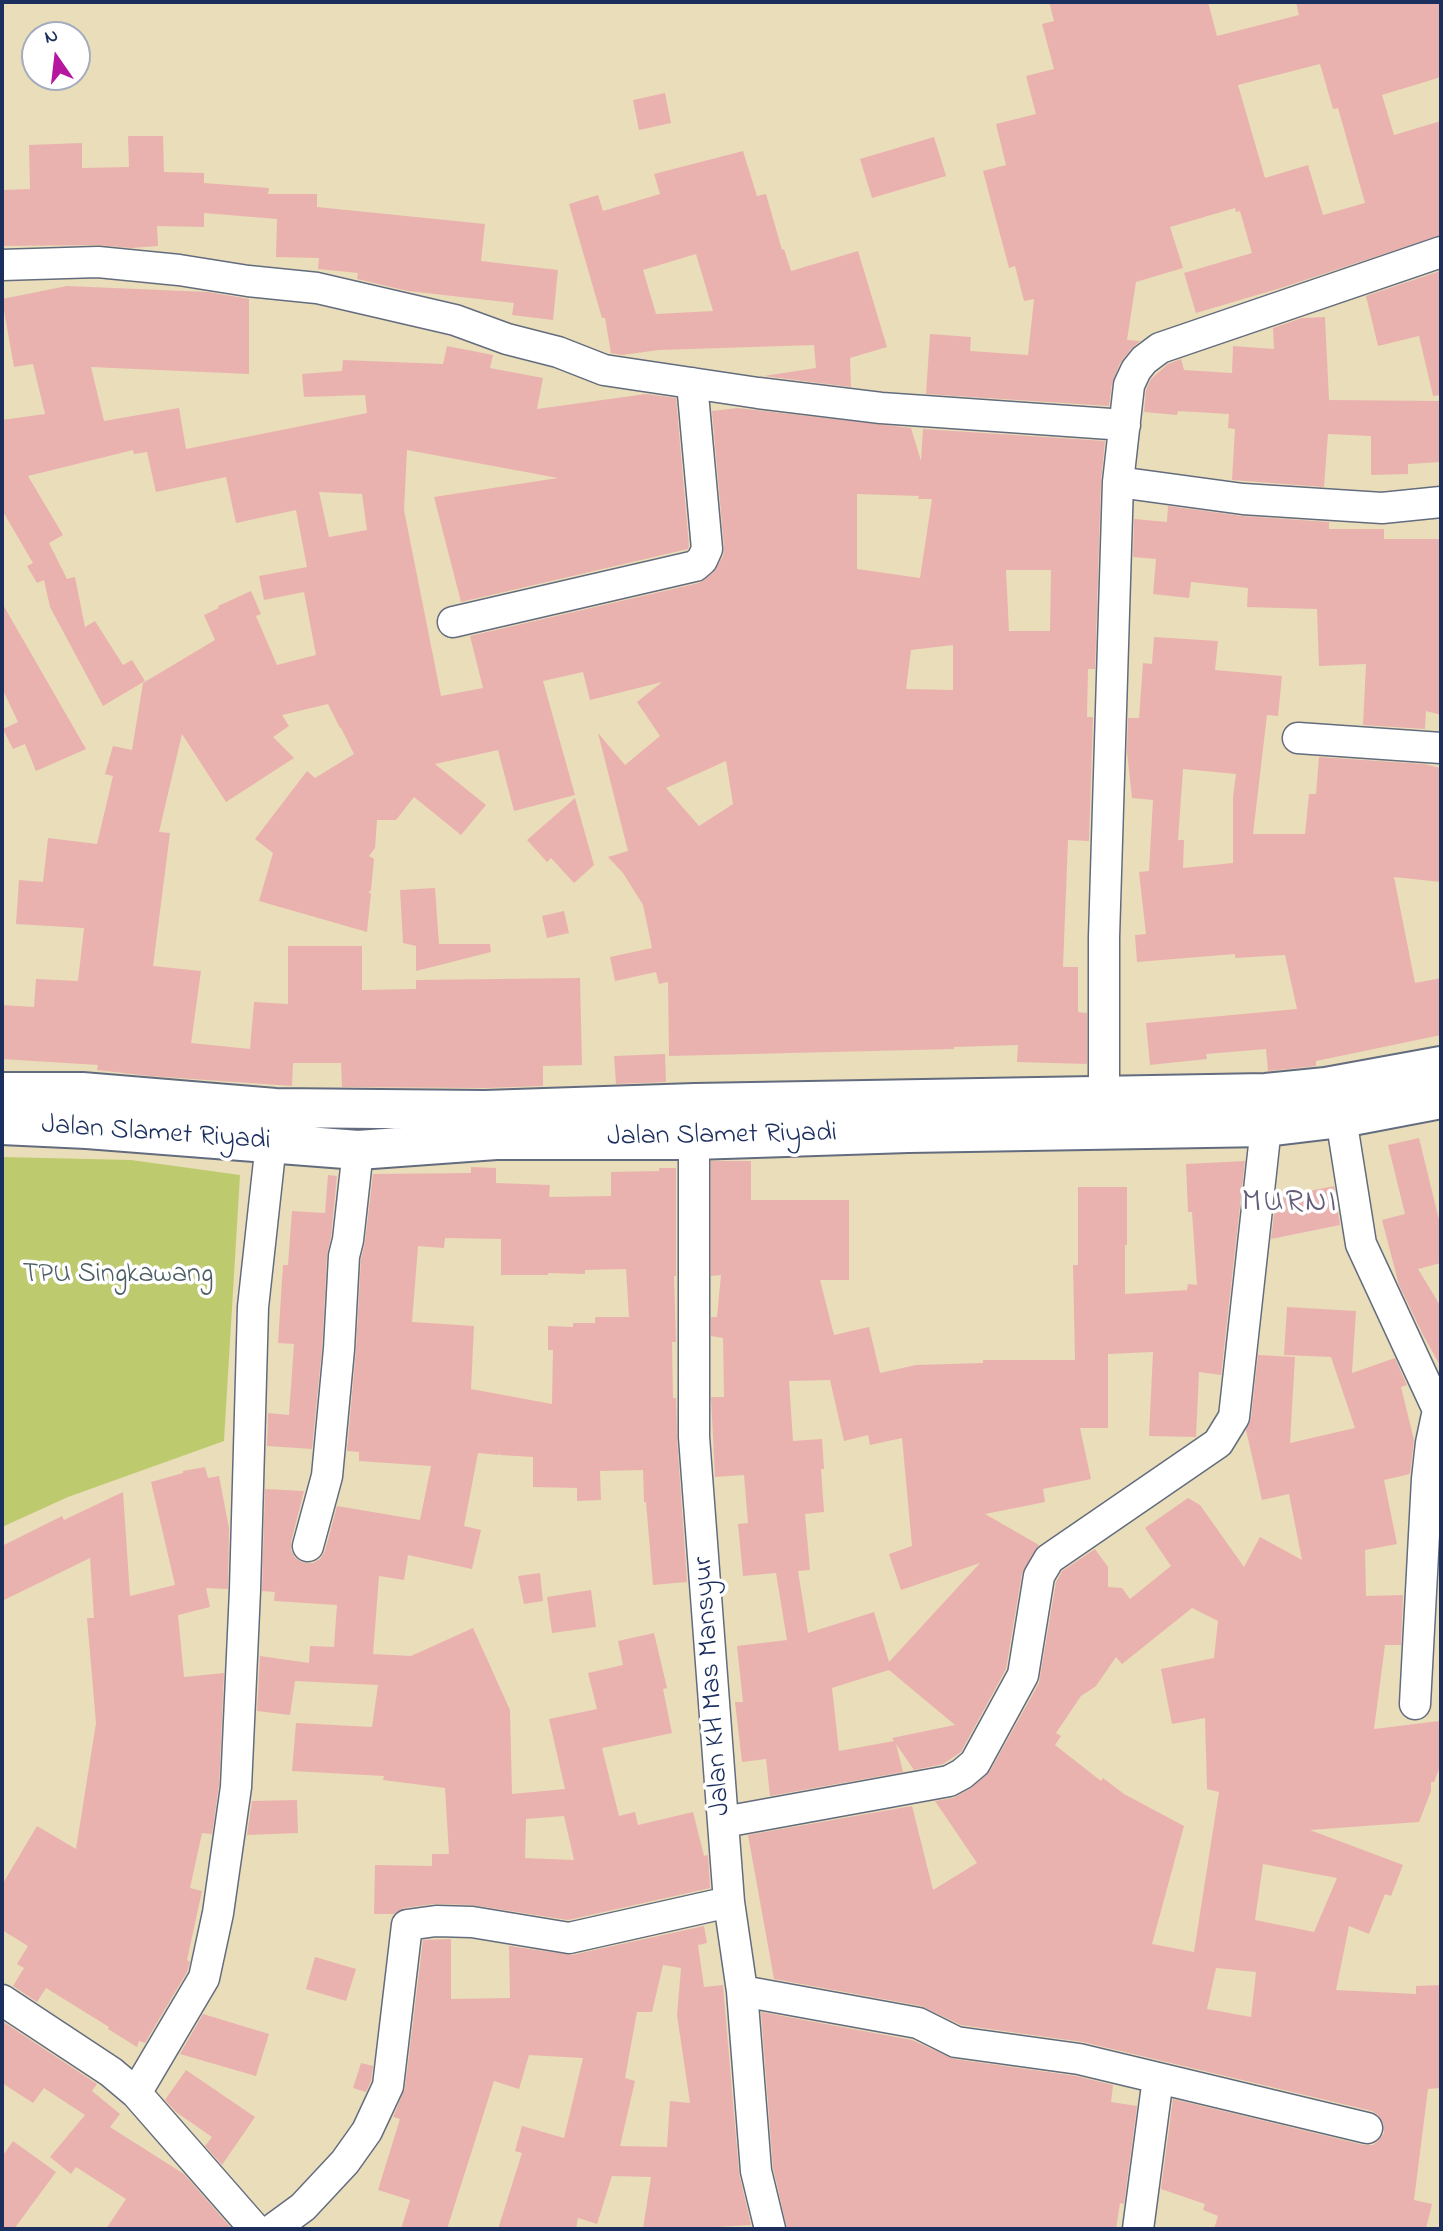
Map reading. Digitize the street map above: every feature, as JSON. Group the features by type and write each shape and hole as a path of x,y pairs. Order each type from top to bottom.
{"main road":[{"name":"Jalan Slamet Riyadi","path":"2,1125 358,1150 496,1140 694,1140 989,1131 1266,1110 1326,1087 1441,1066"},
{"name":"Jalan Slamet Riyadi","path":"2,1092 82,1092 275,1108 485,1110 1104,1094 1341,1118 1441,1099"}],"street":[{"path":"1104,1094 1104,937 1118,482 1129,385 1144,360 1160,348 1441,252"},
{"path":"2,265 98,262 317,288 455,320 507,339 558,352 604,370 881,408 1125,425"},
{"path":"453,622 695,566 702,559 707,549 692,383"},
{"path":"1118,482 1243,499 1299,503 1382,508 1441,502"},
{"path":"1298,738 1441,748"},
{"path":"724,1822 949,1781 975,1763 1023,1675 1039,1576 1049,1559 1218,1443 1234,1417 1266,1110"},
{"path":"1341,1118 1361,1244 1440,1412 1431,1443 1427,1479 1415,1704"},
{"name":"Jalan KH Mas Mansyur","path":"694,1140 694,1437 729,1902 742,1991 756,2171 770,2229"},
{"path":"136,2093 204,1978 218,1913 234,1799 245,1577 253,1307 271,1143"},
{"path":"308,1546 327,1476 340,1349 344,1256 358,1150"},
{"path":"273,2229 303,2207 345,2162 367,2132 388,2086 407,1925 436,1921 472,1922 569,1938 729,1902"},
{"path":"742,1991 918,2023 956,2042 1079,2059 1367,2128"},
{"path":"2,2000 111,2073 136,2093 255,2229"},
{"path":"1138,2229 1158,2078"}],"green space":[{"name":"TPU Singkawang","path":"2,1157 131,1160 240,1175 224,1441 68,1497 2,1527"}],"building":[{"path":"1049,2 1208,2 1217,36 1299,15 1296,2 1441,2 1441,77 1382,95 1394,135 1441,121 1441,235 1196,313 1184,273 1252,253 1240,211 1236,212 1235,208 1170,227 1183,268 1136,282 1127,340 1140,341 1120,363 1112,383 1109,406 926,394 930,334 971,337 970,351 1028,355 1034,299 1024,301 1015,266 1009,268 983,171 1006,165 996,124 1036,114 1026,76 1054,69 1042,24 1054,21","holes":["1320,64 1333,109 1338,108 1365,203 1323,215 1308,165 1265,178 1238,85"]},
{"path":"665,93 671,123 639,130 633,100"},
{"path":"128,136 163,136 164,172 204,173 204,183 269,188 268,194 317,194 317,207 485,224 481,261 558,270 553,320 512,315 514,303 408,291 357,279 358,273 318,269 319,258 276,257 277,219 204,213 204,227 157,226 158,246 2,246 2,190 30,189 29,145 82,143 82,168 129,167"},
{"path":"934,137 946,176 872,198 860,159"},
{"path":"743,151 757,196 766,194 791,271 858,251 887,347 850,358 851,387 764,376 816,368 814,345 659,350 622,355 611,353 605,318 602,318 569,204 598,195 603,211 660,194 654,174","holes":["696,254 713,311 656,314 643,270"]},
{"path":"1440,271 1441,395 1433,396 1419,336 1378,346 1366,296"},
{"path":"67,286 208,292 249,299 249,374 91,367 104,421 179,408 186,449 367,413 365,395 304,397 302,374 342,371 343,360 443,364 447,346 493,355 490,368 543,378 537,409 646,394 676,398 688,549 461,602 434,497 558,478 407,450 404,510 441,696 483,688 470,636 699,583 713,573 723,556 724,547 712,411 738,408 911,428 921,461 923,429 1105,441 1101,481 1095,669 1088,669 1087,717 1093,717 1089,841 1068,840 1063,967 1078,967 1078,1012 1087,1013 1087,1064 1017,1062 1018,1045 669,1056 668,982 659,984 656,972 615,981 610,957 652,948 643,905 623,873 608,857 628,851 598,733 625,765 660,736 637,702 662,682 590,700 583,672 543,681 575,795 514,811 498,750 435,764 486,805 461,835 414,797 396,820 377,820 375,848 369,856 374,859 371,890 368,893 371,893 367,932 259,901 273,853 255,839 307,771 315,778 354,754 328,704 282,715 289,726 273,737 294,758 226,802 182,734 159,832 170,833 153,966 201,971 191,1043 250,1049 254,1002 288,1004 288,946 362,946 362,990 416,989 416,980 580,978 582,1065 543,1066 543,1086 342,1087 341,1063 293,1063 292,1086 150,1076 97,1070 98,1065 2,1059 2,1005 34,1007 36,979 78,981 84,928 16,924 19,880 43,882 48,838 97,844 113,776 105,774 113,746 132,750 143,683 215,640 204,615 251,591 261,614 256,616 277,665 316,655 304,592 264,600 259,576 307,567 296,510 236,523 226,477 156,492 147,452 134,454 133,450 28,476 63,535 49,543 67,579 75,577 85,627 95,621 123,665 132,660 145,681 103,706 50,607 44,580 37,583 27,566 33,563 2,510 2,420 45,414 33,364 14,367 2,299","holes":["319,492 362,494 367,530 329,537","857,494 919,496 918,499 932,499 920,578 857,569","1006,570 1051,570 1050,631 1009,631","953,645 953,690 906,689 911,650","726,761 733,804 699,826 666,788"]},
{"path":"1325,317 1329,400 1441,401 1441,462 1408,464 1408,474 1371,475 1371,436 1328,434 1324,487 1232,480 1235,429 1228,428 1229,414 1178,411 1177,415 1144,412 1146,390 1151,379 1168,364 1181,359 1184,370 1232,373 1233,346 1274,349 1273,328 1302,318"},
{"path":"1168,506 1242,516 1329,522 1329,529 1384,529 1384,539 1441,539 1441,715 1426,711 1425,729 1363,725 1366,664 1319,666 1317,609 1247,607 1248,588 1191,582 1189,598 1153,594 1156,559 1133,557 1134,519 1167,522"},
{"path":"2,603 86,749 36,771 25,744 13,749 3,729 18,722 2,688"},
{"path":"1154,637 1218,641 1215,670 1282,676 1278,716 1267,715 1253,834 1305,834 1309,794 1316,794 1319,757 1424,764 1441,768 1441,882 1394,877 1415,983 1441,978 1441,1035 1316,1061 1316,1066 1268,1071 1266,1049 1206,1054 1207,1059 1150,1065 1146,1023 1297,1009 1285,955 1235,958 1235,954 1137,962 1135,935 1146,934 1139,872 1149,871 1153,800 1132,798 1127,752 1128,718 1139,718 1143,663 1152,664","holes":["1183,769 1236,774 1233,797 1233,863 1183,868 1184,840 1178,840"]},
{"path":"575,798 594,865 574,883 551,858 547,862 527,840"},
{"path":"435,888 439,944 490,944 491,952 416,971 416,946 403,943 400,890"},
{"path":"564,911 569,933 547,938 542,916"},
{"path":"665,1054 666,1082 616,1084 614,1056"},
{"path":"1419,1138 1441,1228 1441,1263 1418,1269 1441,1307 1441,1367 1399,1285 1382,1220 1405,1214 1388,1145"},
{"path":"711,1161 751,1161 751,1200 849,1200 849,1280 820,1280 834,1335 869,1327 880,1373 916,1365 983,1363 983,1360 1075,1360 1073,1265 1078,1265 1078,1187 1127,1187 1125,1294 1187,1290 1188,1284 1197,1285 1192,1212 1188,1212 1186,1164 1245,1161 1221,1375 1199,1372 1196,1437 1149,1436 1153,1352 1108,1354 1108,1428 1080,1428 1091,1479 1043,1489 1045,1502 985,1514 1039,1545 1022,1573 1006,1669 961,1752 943,1764 914,1770 896,1744 903,1772 770,1796 766,1759 742,1762 735,1702 743,1702 737,1646 787,1640 776,1573 743,1576 738,1524 748,1523 744,1475 715,1477 711,1397 724,1397 723,1338 711,1336 711,1317 717,1317 721,1275 711,1276","holes":["830,1380 844,1441 868,1435 870,1445 902,1438 912,1546 889,1554 901,1590 980,1563 889,1662 874,1612 808,1633 798,1571 810,1570 805,1514 824,1512 822,1439 793,1441 789,1381","889,1670 955,1725 892,1738 894,1741 839,1751 832,1688"]},
{"path":"471,1167 496,1168 496,1183 550,1185 549,1197 611,1196 611,1172 676,1168 676,1342 672,1342 673,1398 676,1398 687,1582 653,1585 643,1470 600,1471 601,1500 577,1501 577,1488 533,1487 533,1457 500,1455 500,1452 499,1455 478,1453 464,1526 481,1530 472,1569 408,1555 404,1580 379,1576 373,1654 411,1656 473,1628 510,1710 512,1794 565,1789 549,1719 597,1709 588,1673 623,1665 618,1641 654,1633 667,1688 663,1689 672,1733 602,1748 619,1816 635,1812 638,1825 693,1812 704,1856 708,1855 710,1888 568,1920 472,1905 434,1904 404,1908 394,1914 374,1914 375,1865 432,1866 432,1854 449,1854 445,1788 383,1780 384,1776 292,1771 296,1723 372,1727 378,1685 295,1681 290,1715 257,1711 260,1656 309,1663 310,1646 334,1647 337,1605 274,1601 275,1592 262,1591 265,1489 304,1491 291,1550 295,1558 304,1563 313,1563 320,1559 325,1551 337,1506 420,1520 431,1466 359,1461 359,1452 347,1451 361,1259 373,1174 471,1173","holes":["445,1238 501,1239 501,1275 585,1274 585,1270 626,1269 629,1317 595,1317 595,1323 573,1323 573,1327 548,1326 548,1350 553,1350 552,1404 471,1389 474,1326 412,1322 418,1246 444,1248","564,1816 574,1860 525,1858 526,1819"]},
{"path":"328,1175 337,1176 327,1255 322,1348 312,1449 267,1446 268,1413 289,1415 294,1344 278,1343 283,1265 288,1265 292,1211 325,1213"},
{"path":"1334,1186 1340,1225 1271,1239 1276,1198"},
{"path":"1287,1307 1356,1311 1352,1373 1395,1358 1407,1385 1401,1387 1414,1440 1410,1474 1384,1480 1397,1544 1365,1550 1366,1596 1403,1595 1401,1645 1385,1645 1374,1729 1439,1721 1441,1764 1434,1782 1431,1782 1431,1791 1419,1822 1310,1830 1403,1865 1391,1896 1385,1894 1369,1934 1349,1926 1336,1990 1416,1994 1416,1986 1441,1985 1441,2088 1428,2089 1414,2200 1432,2204 1426,2229 1214,2229 1218,2216 1203,2210 1205,2204 1161,2189 1173,2099 1364,2145 1373,2145 1384,2133 1383,2122 1372,2111 1083,2042 961,2025 921,2006 774,1979 748,1835 912,1806 933,1890 977,1863 935,1801 953,1798 970,1789 990,1771 1039,1683 1056,1582 1062,1571 1095,1549 1108,1567 1108,1587 1122,1588 1130,1599 1171,1566 1145,1528 1188,1498 1200,1505 1244,1567 1260,1537 1302,1560 1289,1494 1262,1500 1246,1430 1251,1419 1258,1355 1295,1357 1290,1443 1355,1428 1331,1357 1284,1355","holes":["1192,1608 1218,1621 1214,1658 1161,1669 1172,1724 1205,1718 1207,1789 1219,1792 1194,1952 1152,1944 1184,1826 1124,1794 1103,1778 1101,1781 1055,1745 1061,1736 1056,1733 1081,1696 1096,1686 1116,1657 1122,1664","1263,1864 1337,1878 1314,1932 1255,1920","1216,1968 1256,1972 1251,2017 1207,2009"]},
{"path":"205,1467 208,1478 219,1476 229,1528 228,1589 206,1588 210,1607 178,1615 184,1677 224,1673 219,1785 212,1834 202,1833 190,1888 202,1891 187,1960 190,1962 187,1972 145,2043 139,2041 137,2047 46,1988 37,2002 13,1986 24,1968 17,1964 28,1946 2,1930 2,1885 37,1826 76,1849 96,1723 87,1618 94,1618 90,1558 2,1601 2,1546 62,1516 64,1520 123,1492 130,1596 175,1585 151,1482"},
{"path":"540,1573 543,1601 524,1604 518,1576"},
{"path":"591,1590 596,1627 552,1633 547,1597"},
{"path":"297,1800 298,1833 247,1835 252,1801"},
{"path":"704,1926 707,1943 698,1945 704,1987 723,1985 739,2173 751,2225 643,2229 651,2177 612,2176 597,2224 578,2218 576,2229 498,2229 522,2153 515,2151 522,2126 564,2138 583,2058 529,2055 519,2089 494,2081 447,2229 401,2229 410,2200 378,2190 400,2119 393,2117 405,2088 423,1940 451,1939 451,1999 510,1998 509,1946 572,1955","holes":["663,1965 681,1968 677,2015 690,2103 670,2101 667,2147 620,2146 635,2081 625,2078 637,2012 652,2012"]},
{"path":"315,1957 356,1969 346,2001 306,1989"},
{"path":"761,2012 912,2040 954,2059 1076,2076 1113,2085 1111,2102 1137,2106 1124,2204 1120,2203 1116,2229 787,2229 773,2168"},
{"path":"203,2014 269,2034 256,2076 180,2054"},
{"path":"2,2021 97,2084 92,2091 120,2114 110,2127 184,2174 232,2229 106,2229 126,2199 76,2167 71,2174 50,2157 85,2115 44,2088 33,2103 2,2083"},
{"path":"361,2063 373,2066 366,2092 353,2088"},
{"path":"186,2070 255,2117 222,2165 205,2146 212,2137 176,2112 165,2100"},
{"path":"13,2141 56,2172 14,2229 2,2229 2,2157"}],"district":[{"name":"MURNI","path":"1290,1205"}]}
